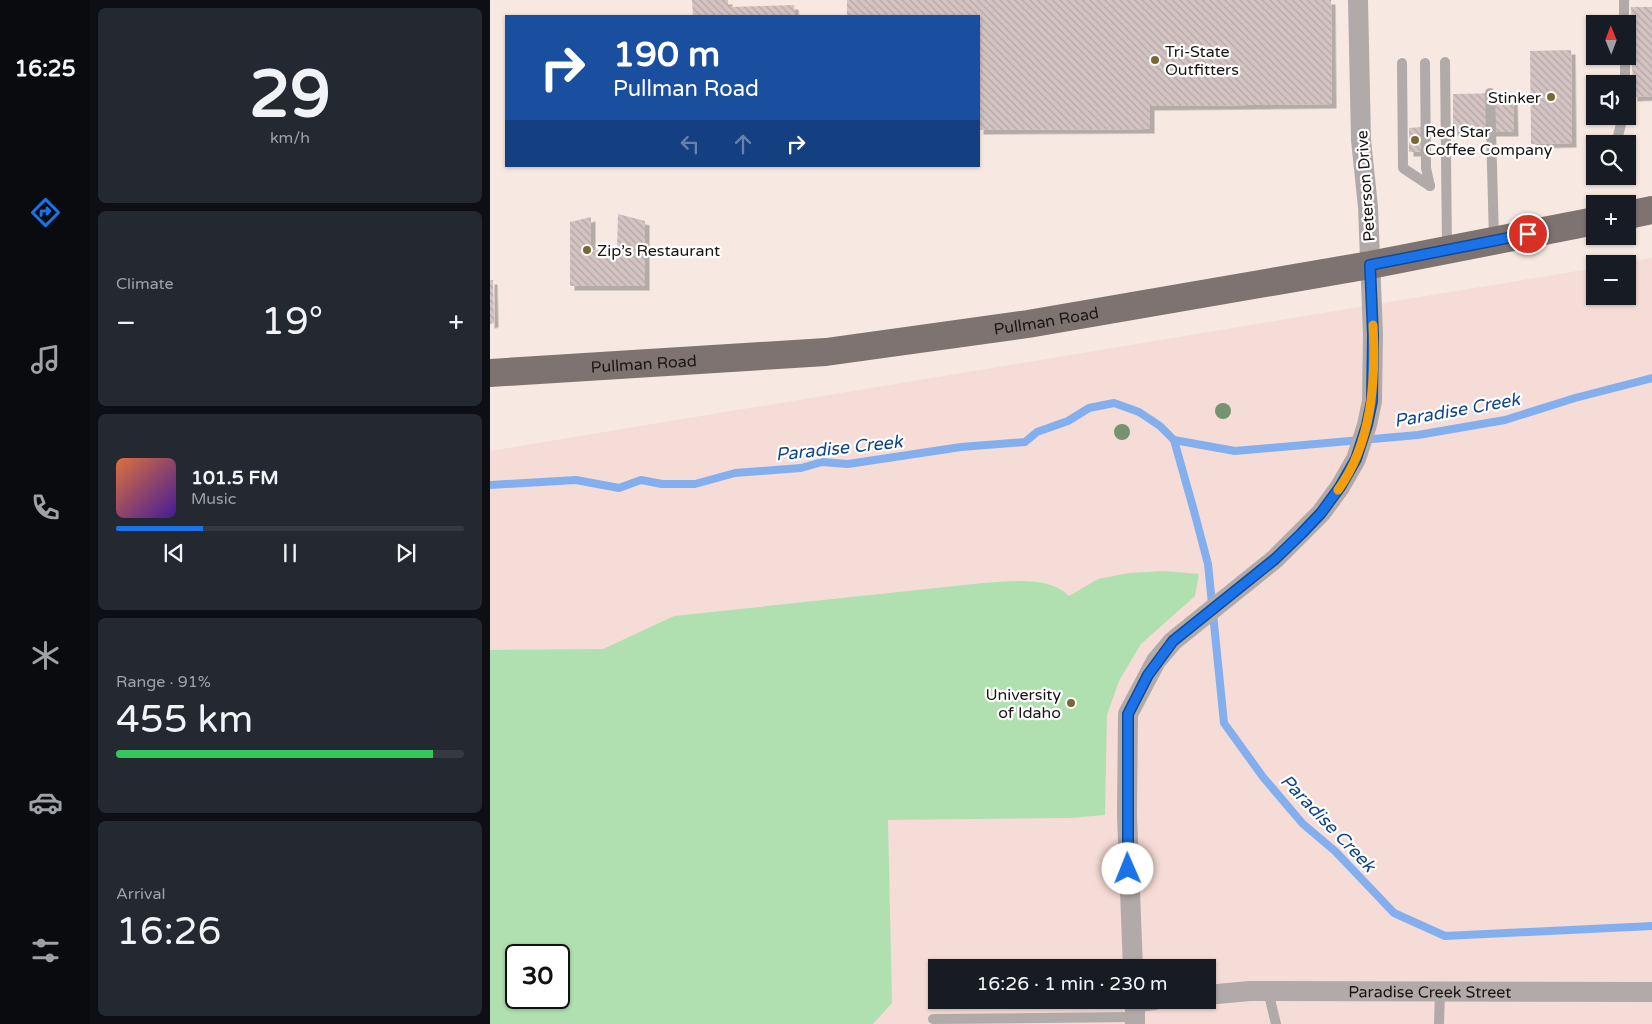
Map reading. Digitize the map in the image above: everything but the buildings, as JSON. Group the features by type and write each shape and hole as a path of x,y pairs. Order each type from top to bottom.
{"main road":[{"path":"1636,213 1652,210"},
{"name":"Pullman Road","path":"490,373 826,352 1028,324 1370,265 1586,223"}],"street":[{"name":"Peterson Drive","path":"1133,959 1127,835 1128,714 1156,661 1173,641 1275,559 1321,513 1340,487 1356,459 1367,425 1372,401 1373,335 1368,207 1361,140 1358,0"},
{"name":"Paradise Creek Street","path":"1216,994 1268,991 1652,992"}],"lane":[{"path":"1624,0 1624,15"},
{"path":"1445,62 1447,250"},
{"path":"1402,64 1403,168 1430,186 1426,168 1425,63"},
{"path":"1490,93 1494,241"},
{"path":"1268,991 1276,1024"},
{"path":"1439,1024 1440,991"},
{"path":"933,1019 1135,1011"}],"shaded area":[{"name":"University of Idaho","path":"1652,258 1652,1024 490,1024 490,451 1586,269 1586,305 1636,305 1636,261"}],"green space":[{"path":"1164,571 1199,574 1195,596 1141,644 1119,681 1107,715 1105,815 1070,818 888,820 892,1003 873,1024 490,1024 490,650 603,649 674,616 983,583 1040,582 1060,589 1069,596 1098,579 1129,573"}],"waterway":[{"name":"Paradise Creek","path":"1174,440 1235,451 1418,435 1505,420 1575,398 1652,378"},
{"name":"Paradise Creek","path":"490,485 576,480 619,488 641,480 662,484 695,484 735,473 801,468 822,462 848,464 961,447 1025,442 1037,432 1068,421 1089,408 1114,403 1139,412 1160,426 1174,440 1194,511 1208,564 1224,723 1263,777 1303,824 1335,851 1394,913 1445,936 1652,926"}],"slow traffic":[{"path":"1338,490 1356,459 1367,425 1372,401 1373,325"}],"place":[{"name":"Tri-State Outfitters","path":"1155,60"},
{"name":"Stinker","path":"1551,97"},
{"name":"Red Star Coffee Company","path":"1415,140"},
{"name":"Zip’s Restaurant","path":"587,250"},
{"name":"University of Idaho","path":"1071,703"}],"route":[{"path":"1128,869 1128,714 1133,701 1156,661 1173,641 1275,559 1301,534 1321,513 1340,487 1356,459 1367,425 1372,401 1373,335 1370,265 1528,234"}]}
